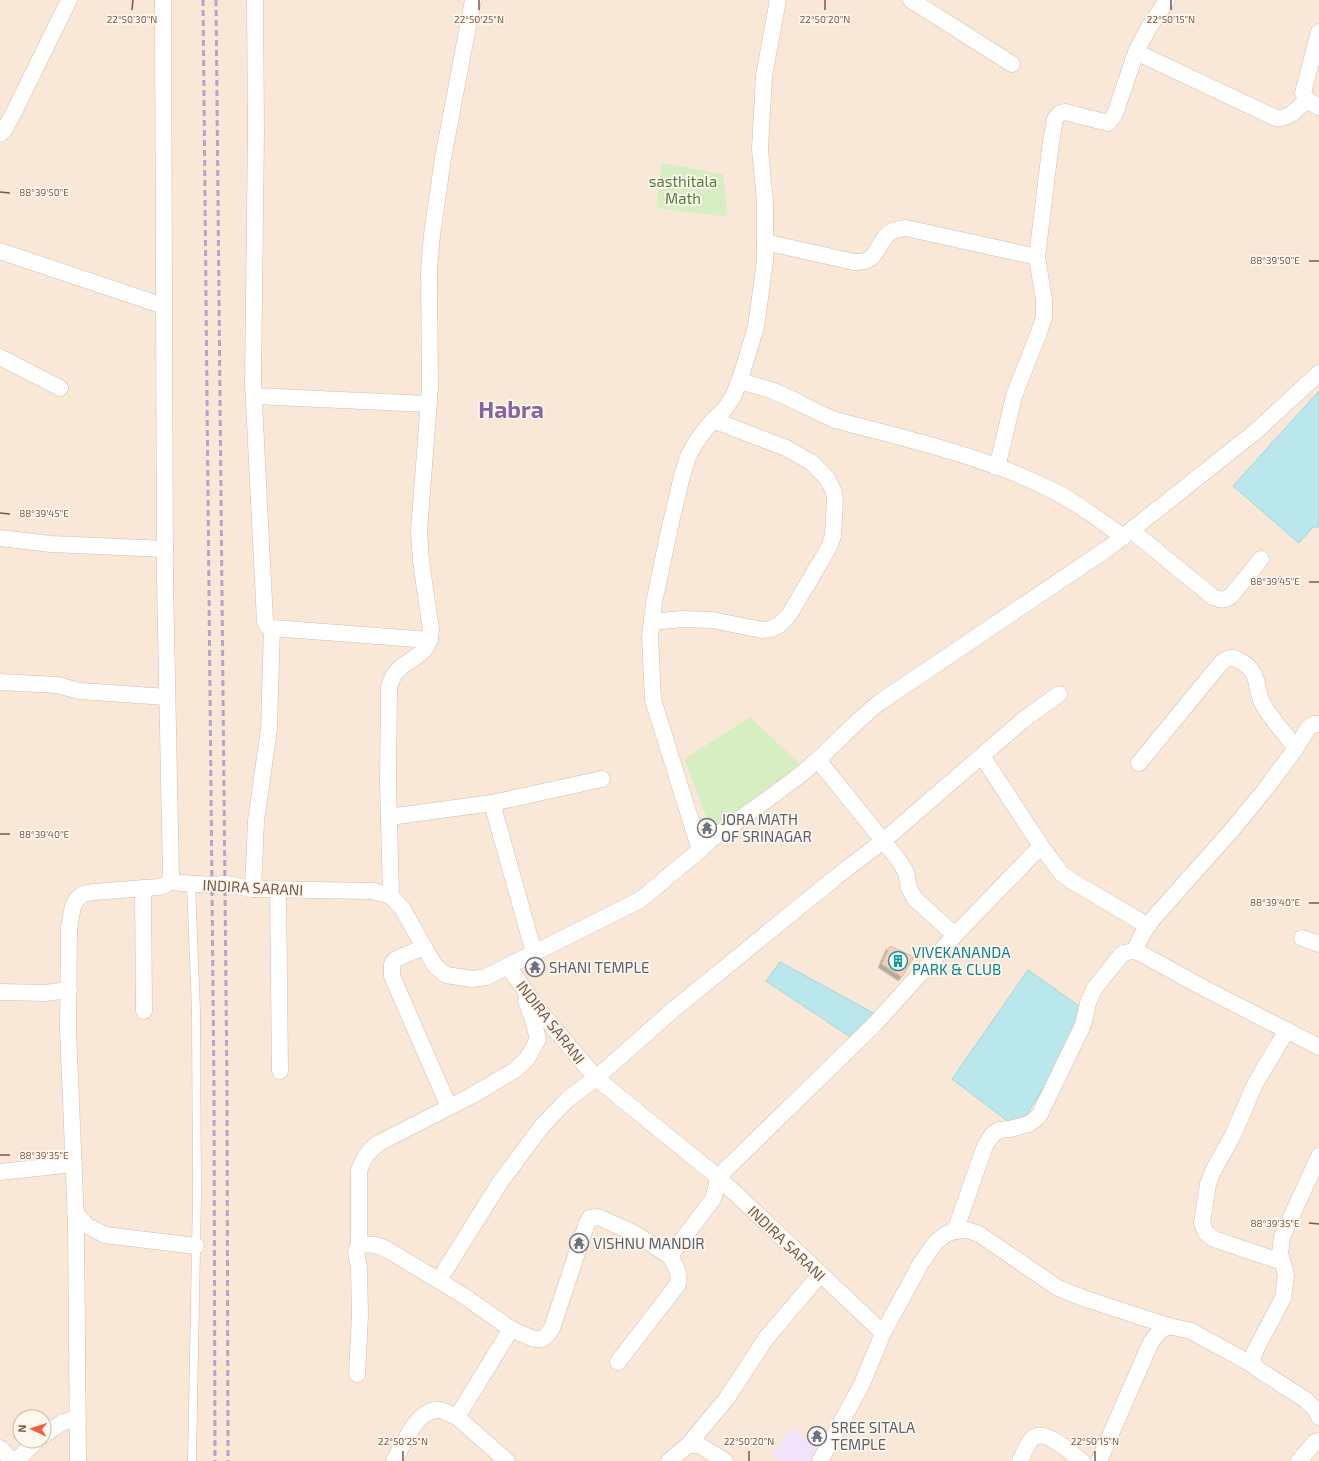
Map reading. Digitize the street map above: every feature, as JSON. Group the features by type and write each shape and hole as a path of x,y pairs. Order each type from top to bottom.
{"street":[{"path":"0,134 12,116 69,0"},
{"path":"78,1461 74,1164 68,1029 69,928 73,906 77,899 83,894 159,887 166,885 169,882 171,865 165,549 163,0"},
{"path":"255,0 256,131 254,396 265,621 267,626 272,628 430,640"},
{"path":"391,896 388,782 390,687 397,670 426,649 430,640 431,630 421,561 419,531 431,360 429,269 432,235 443,158 472,0"},
{"path":"700,850 653,700 650,637 669,531 682,476 688,458 696,442 733,398 740,381 756,327 765,262 765,202 760,149 764,76 778,0"},
{"path":"911,0 1012,64"},
{"path":"996,467 1014,396 1044,316 1044,300 1037,257 1055,119 1060,113 1065,112 1108,123 1115,114 1136,52 1148,27 1167,0"},
{"path":"1136,52 1276,118 1282,118 1290,116 1313,104 1303,93 1319,32"},
{"path":"765,242 854,262 861,262 870,260 889,234 895,230 906,228 1037,257"},
{"path":"0,251 164,306"},
{"path":"0,358 60,388"},
{"path":"508,966 640,900 710,840 802,774 862,716 880,702 1110,547 1255,432 1319,373"},
{"path":"740,381 778,393 805,405 819,414 835,420 903,438 996,467 1052,490 1127,533 1213,597 1220,600 1226,600 1231,596 1261,559"},
{"path":"254,396 428,404"},
{"path":"652,622 682,619 712,620 762,630 771,629 779,625 789,615 828,549 832,536 835,509 833,490 827,478 811,462 786,448 713,420"},
{"path":"0,538 51,544 165,549"},
{"path":"253,889 256,821 269,729 272,628"},
{"path":"1139,763 1227,658 1234,657 1245,664 1253,672 1256,678 1262,704 1296,748"},
{"path":"0,682 57,684 80,691 167,696"},
{"path":"439,1280 499,1184 542,1126 568,1099 596,1078 673,1010 812,896 883,841 1022,722 1059,694"},
{"path":"1134,951 1148,926 1264,791 1296,748 1308,728 1314,724 1319,724"},
{"path":"982,756 1041,846 1061,872 1072,881 1148,926"},
{"path":"818,760 897,858 906,872 909,888 915,899 955,935"},
{"path":"389,817 492,803 602,779"},
{"path":"492,803 534,952"},
{"path":"670,1256 713,1199 718,1178 875,1024 955,935 1041,846"},
{"name":"INDIRA SARANI","path":"169,882 191,884 225,884 253,889 373,891 391,896 402,908 435,966 446,975 472,979 486,977 508,966 537,1008 596,1078 718,1178 883,1334"},
{"path":"143,888 144,1011"},
{"path":"278,889 280,1071"},
{"path":"1302,938 1319,944"},
{"path":"424,946 396,959 392,964 392,976 449,1107"},
{"path":"955,1231 984,1146 992,1134 999,1130 1030,1124 1039,1116 1083,1025 1088,1003 1094,989 1121,955 1126,952 1134,951 1319,1047"},
{"path":"360,1246 358,1183 361,1166 367,1153 379,1143 472,1096 516,1070 527,1059 538,1039 532,1017 517,979"},
{"path":"0,992 46,993 69,990"},
{"path":"1282,1262 1214,1239 1206,1233 1202,1223 1208,1184 1213,1171 1233,1135 1255,1084 1287,1030"},
{"path":"1253,1365 1252,1360 1255,1351 1283,1298 1286,1275 1280,1253 1282,1238 1315,1174 1319,1156"},
{"path":"0,1172 74,1164"},
{"path":"75,1212 86,1224 105,1235 196,1246"},
{"path":"357,1374 360,1315 359,1268 356,1251 360,1246 368,1244 380,1246 439,1280 511,1329 534,1339 541,1339 547,1335 552,1328 587,1223 590,1218 598,1217 634,1233 670,1256 680,1278 678,1284 618,1362"},
{"path":"820,1461 862,1384 883,1334 921,1263 936,1242 946,1234 955,1231 967,1230 979,1234 1058,1288 1086,1299 1169,1326 1179,1327 1191,1331 1253,1365 1306,1400 1315,1409 1319,1417"},
{"path":"669,1461 688,1444 727,1398 767,1337 820,1275"},
{"path":"1099,1461 1151,1342 1160,1331 1169,1326"},
{"path":"457,1417 511,1329"},
{"path":"394,1461 418,1419 429,1412 439,1410 457,1417 507,1461"},
{"path":"52,1429 63,1422 78,1418"},
{"path":"1020,1461 1033,1438 1039,1434 1048,1436 1082,1461"},
{"path":"1299,1461 1315,1442 1319,1441"},
{"path":"688,1444 699,1445 725,1461"},
{"path":"0,1448 12,1461"},
{"path":"16,1461 28,1449"}],"lane":[{"path":"191,884 196,1011 196,1246 192,1461"}],"shaded area":[{"name":"Habra","path":"0,0 1319,0 1319,1461 0,1461"},
{"path":"792,1428 820,1451 811,1461 782,1461 772,1455"}],"green space":[{"name":"sasthitala Math","path":"662,163 723,174 728,217 656,208"},
{"path":"750,717 804,768 711,830 684,759"}],"water":[{"path":"1319,391 1319,527 1313,527 1299,543 1233,486"},
{"path":"780,962 877,1015 852,1038 766,981"},
{"path":"1028,970 1089,1013 1018,1129 952,1079"}],"building":[{"name":"VIVEKANANDA PARK & CLUB","path":"890,946 914,957 902,977 882,964"}],"railway":[{"path":"203,0 214,1088 215,1461"},
{"path":"216,0 227,1088 228,1461"}],"place":[{"name":"JORA MATH OF SRINAGAR","path":"707,828"},
{"name":"VIVEKANANDA PARK & CLUB","path":"898,961"},
{"name":"SHANI TEMPLE","path":"535,967"},
{"name":"VISHNU MANDIR","path":"579,1243"},
{"name":"SREE SITALA TEMPLE","path":"817,1436"}],"district":[{"name":"Habra","path":"511,409"}]}
